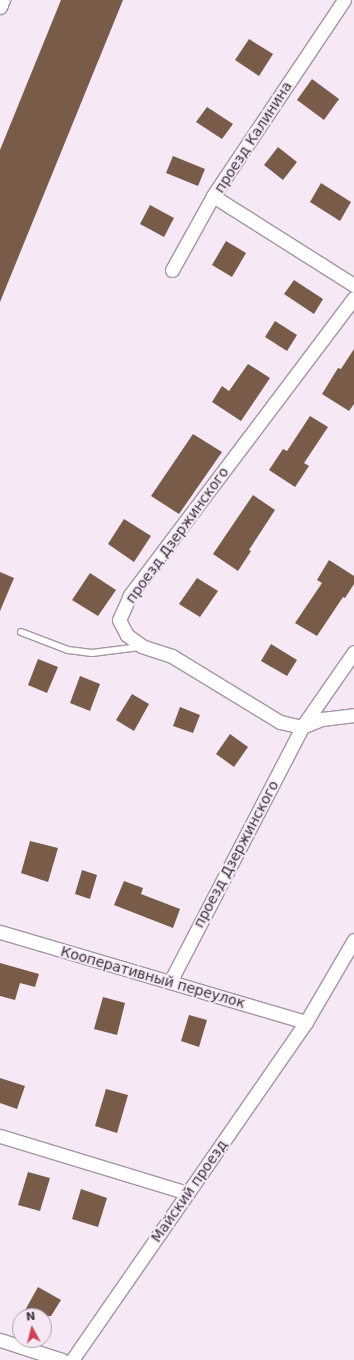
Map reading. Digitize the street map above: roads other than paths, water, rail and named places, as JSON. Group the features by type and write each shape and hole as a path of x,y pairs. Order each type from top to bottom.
{"street":[{"path":"0,7 3,0"},
{"name":"проезд Калинина","path":"344,0 213,196 354,285"},
{"path":"172,270 213,196"},
{"name":"проезд Дзержинского","path":"302,727 280,722 172,656 142,646 127,635 119,620 130,595 354,298"},
{"name":"проезд Дзержинского","path":"170,982 302,727 354,652"},
{"path":"302,727 322,719 354,715"},
{"name":"Кооперативный переулок","path":"0,932 306,1022"},
{"name":"Майский проезд","path":"72,1360 306,1022 354,940"},
{"path":"0,1136 188,1193"},
{"path":"0,1340 62,1360"}],"lane":[{"path":"21,632 68,650 92,653 142,646"}]}
